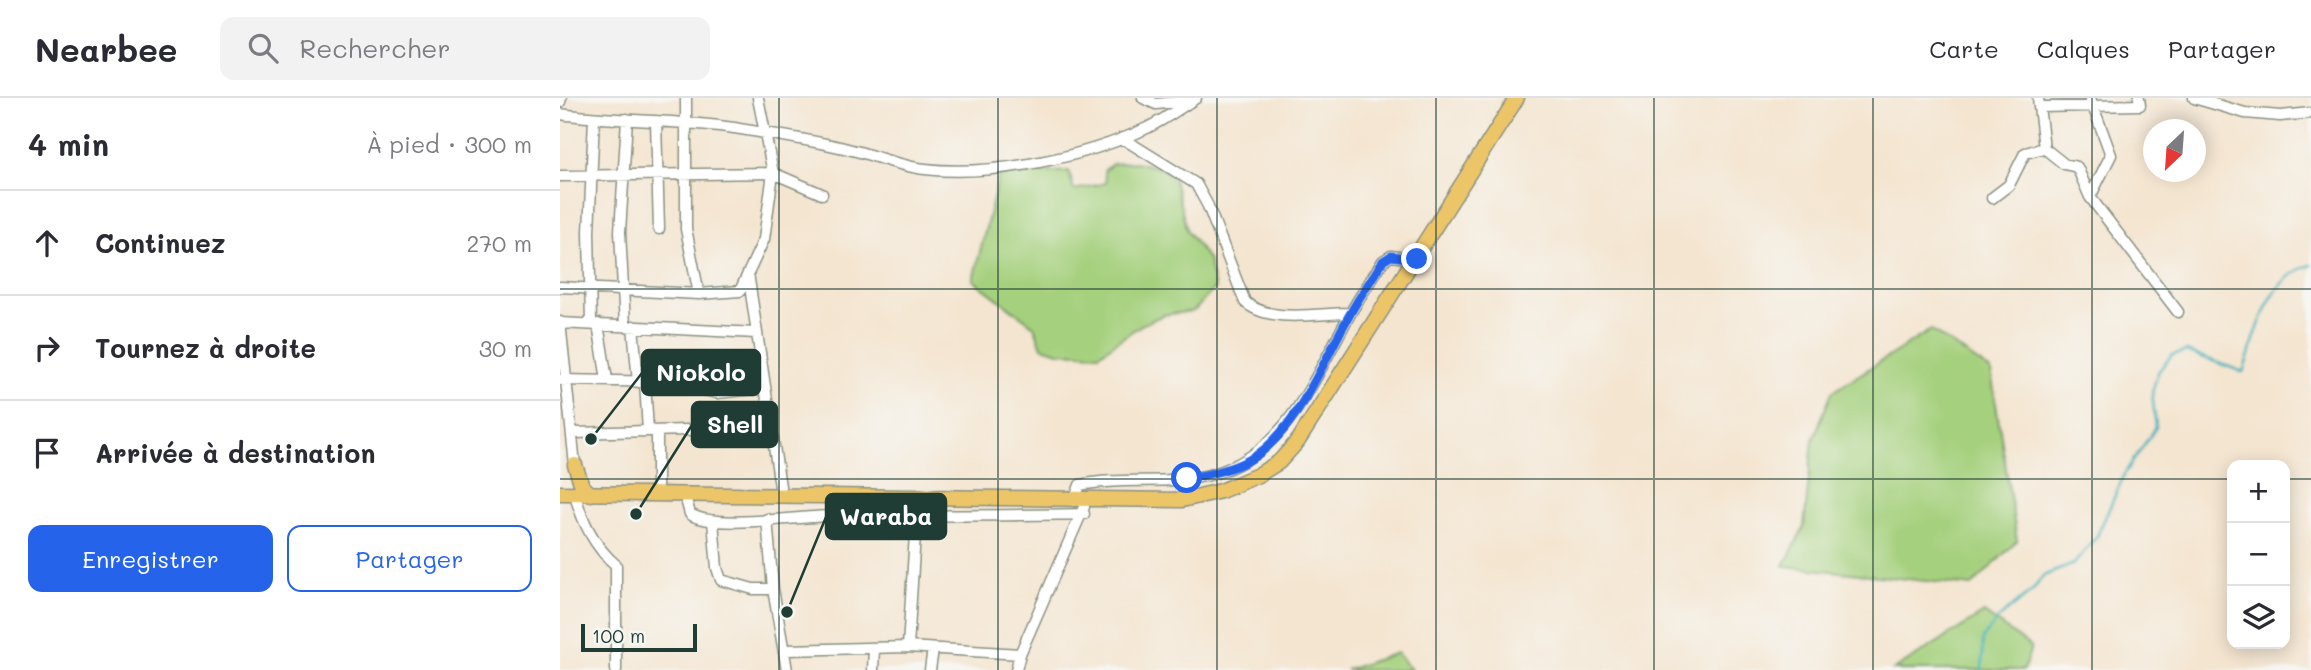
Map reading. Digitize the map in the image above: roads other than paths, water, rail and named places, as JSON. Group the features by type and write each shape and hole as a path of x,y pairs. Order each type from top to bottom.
{"main road":[{"path":"575,465 574,480 566,494 685,496 781,493 1081,505 1197,498 1239,485 1279,462 1298,442 1417,259 1517,98"},
{"path":"575,465 582,486 591,494"}],"street":[{"path":"686,98 686,229 699,294"},
{"path":"560,286 699,294 740,291 764,239 773,173 758,98"},
{"path":"1143,98 1156,104 1194,100"},
{"path":"2139,98 2140,105 2039,102 2043,148 2064,164 2077,167 2090,197 2178,312"},
{"path":"2194,98 2245,113 2280,116 2311,113"},
{"path":"560,114 685,121 825,143 880,160 926,169 1031,163 1090,149 1147,128 1194,100"},
{"path":"2090,197 2111,155 2091,102"},
{"path":"594,118 589,232 595,324 607,380"},
{"path":"627,119 620,232 623,289 652,431 657,495"},
{"path":"656,121 659,229"},
{"path":"1122,138 1196,184 1208,206 1245,302 1255,311 1271,314 1350,313"},
{"path":"1992,198 2009,185 2025,153 2043,148"},
{"path":"560,177 773,173 821,194"},
{"path":"1016,670 1020,654 1081,505 1080,485 1162,481 1212,474 1250,459 1286,425 1311,387 1350,313 1383,261 1391,256 1417,259"},
{"path":"748,273 764,388 779,464 781,493"},
{"path":"575,465 574,433 566,415 560,323 756,333"},
{"path":"564,380 668,382 717,393 764,388"},
{"path":"574,433 726,429"},
{"path":"566,494 579,509 597,543 616,565 616,670"},
{"path":"685,496 690,514 713,521 832,516 916,517 1081,505"},
{"path":"908,648 916,517"},
{"path":"767,519 773,589 786,650 786,670"},
{"path":"713,521 717,568 721,580 753,589 773,589"},
{"path":"873,670 874,648"},
{"path":"786,650 908,648 1020,654"},
{"path":"930,670 933,649"}],"waterway":[{"path":"1982,670 1983,638 1997,620 2033,590 2043,576 2074,564 2097,536 2125,473 2156,427 2152,393 2158,372 2172,355 2186,351 2243,372 2265,309 2273,295 2295,272 2311,265"}],"place":[{"name":"Niokolo","path":"591,439"},
{"name":"Shell","path":"636,514"},
{"name":"Waraba","path":"787,612"}]}
